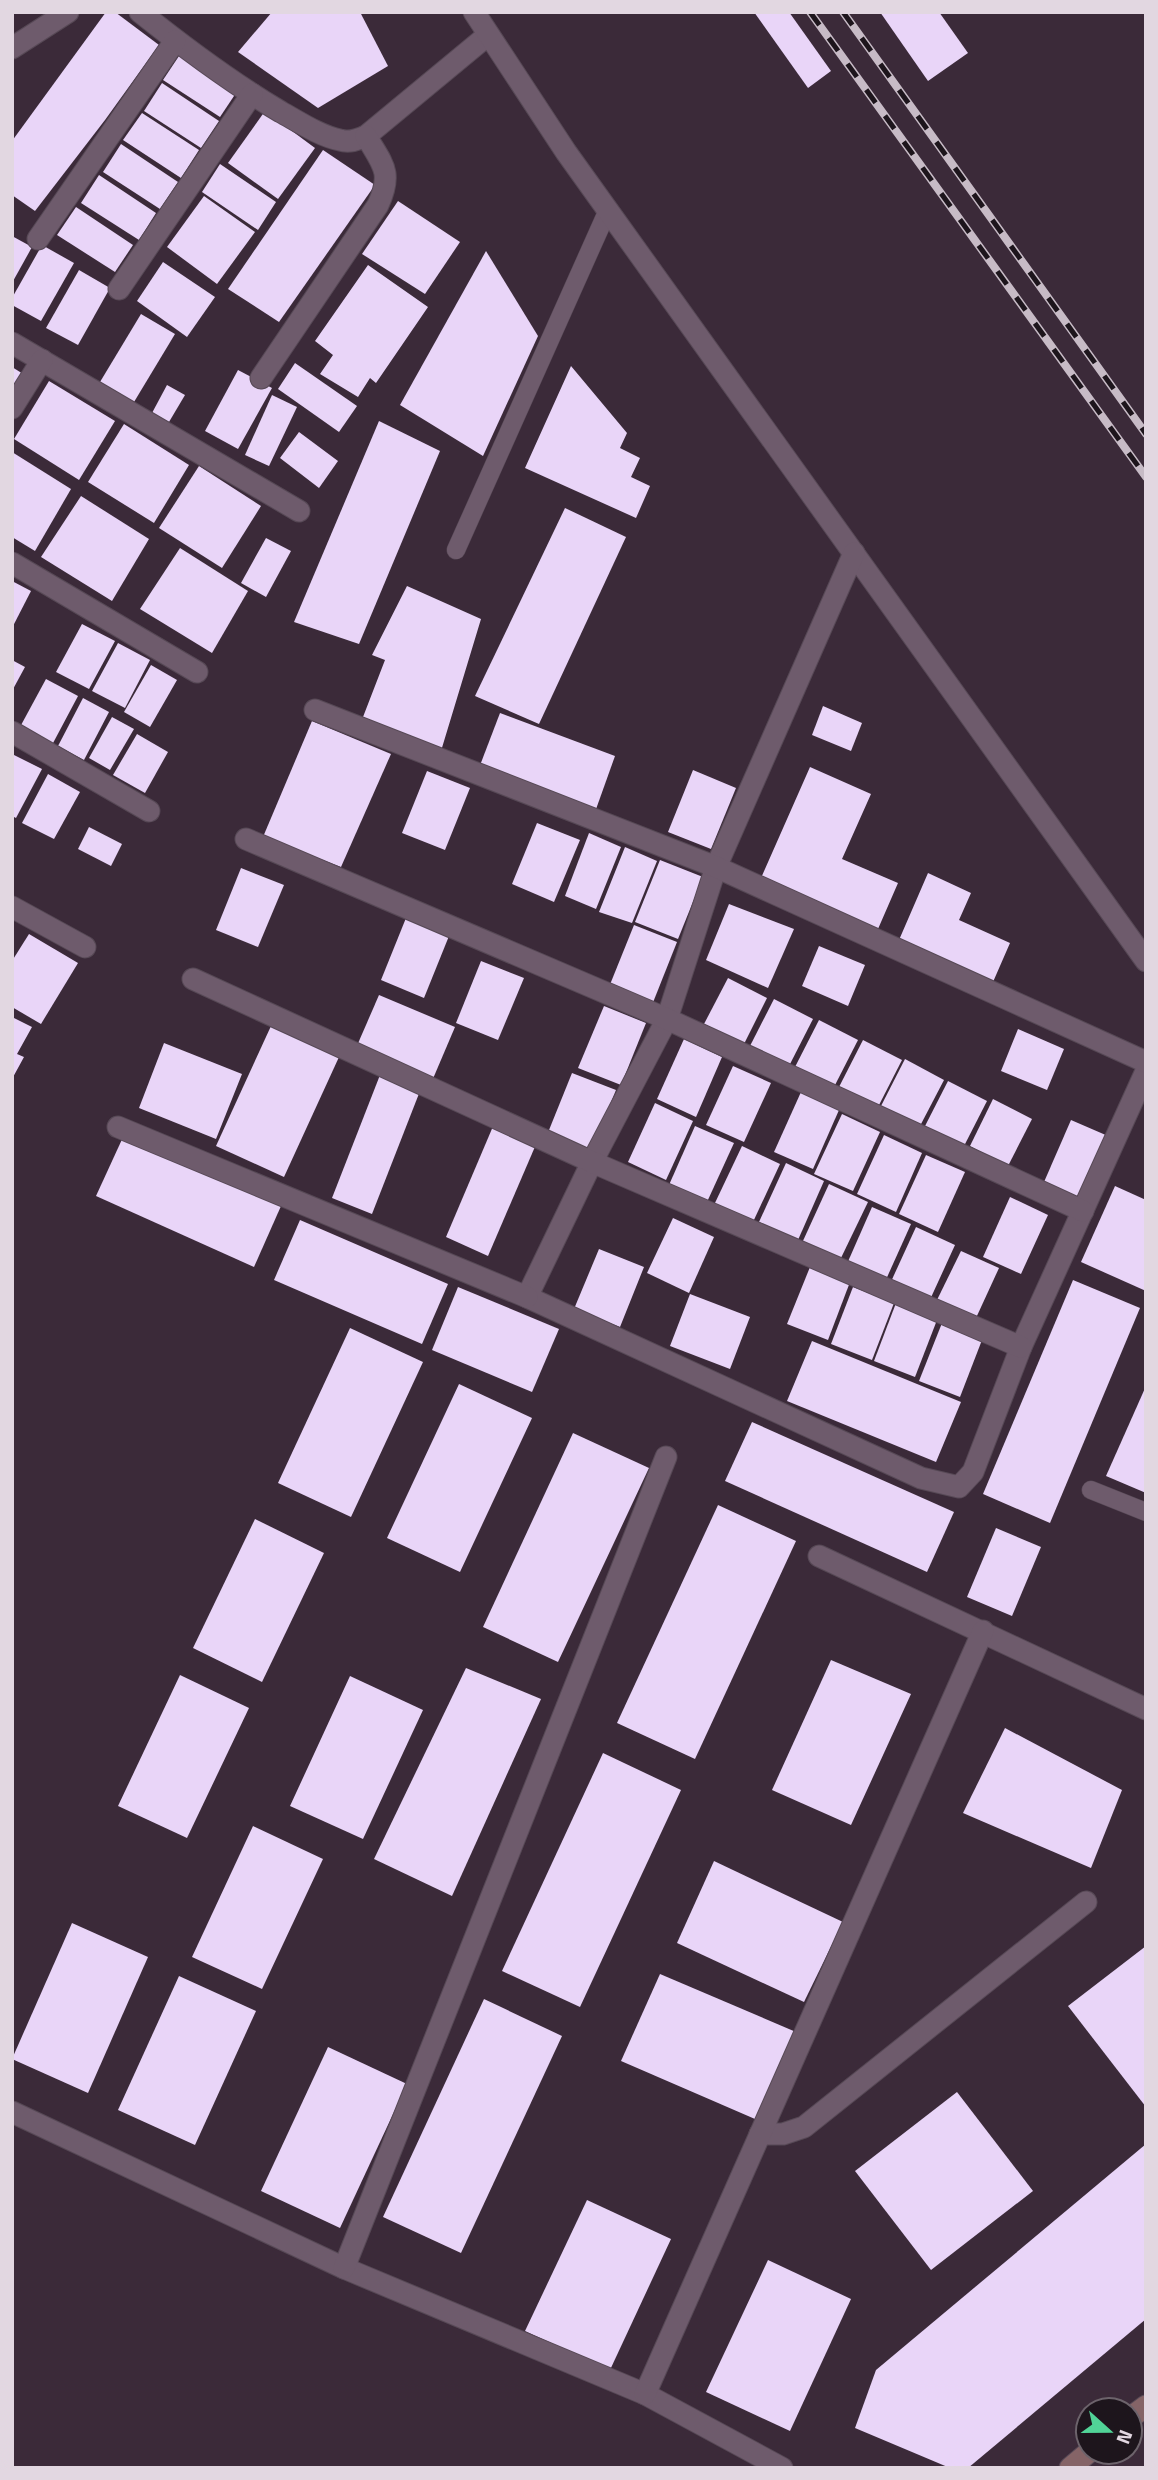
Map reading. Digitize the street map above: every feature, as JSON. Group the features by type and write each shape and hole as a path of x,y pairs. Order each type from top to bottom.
{"street":[{"path":"12,48 68,12"},
{"path":"140,12 175,41 252,94 301,124 340,141 355,141 366,136 488,35"},
{"path":"474,12 566,152 1146,961"},
{"path":"38,239 175,41"},
{"path":"118,289 252,94"},
{"path":"261,378 378,205 386,187 385,169 366,136"},
{"path":"12,343 299,511"},
{"path":"12,408 42,360"},
{"path":"527,1297 592,1162 667,1019 716,867 854,553"},
{"path":"12,563 197,672"},
{"path":"315,710 716,867 1146,1062"},
{"path":"12,733 149,811"},
{"path":"246,839 667,1019 1083,1212"},
{"path":"12,907 85,947"},
{"path":"193,979 592,1162 1021,1347"},
{"path":"118,1127 527,1297 921,1478 959,1487 973,1472 1021,1347 1146,1071"},
{"path":"344,2267 666,1457"},
{"path":"819,1556 1146,1709"},
{"path":"645,2394 983,1631"},
{"path":"760,2134 783,2134 804,2127 1086,1902"},
{"path":"12,2112 344,2267 645,2394 782,2468"}],"lane":[{"path":"456,550 608,210"},
{"path":"1091,1490 1146,1512"}],"building":[{"path":"106,12 115,12 159,45 35,211 12,195 12,141"},
{"path":"272,12 360,12 388,66 318,108 238,52"},
{"path":"754,12 789,12 831,71 808,88"},
{"path":"880,12 939,12 968,53 928,81"},
{"path":"181,53 238,90 220,117 163,80"},
{"path":"162,83 219,121 201,148 144,111"},
{"path":"265,111 315,148 278,199 228,163"},
{"path":"142,113 199,150 181,178 123,140"},
{"path":"121,144 178,182 160,209 103,172"},
{"path":"323,150 375,185 279,322 228,289"},
{"path":"220,164 276,202 258,230 202,192"},
{"path":"99,175 156,213 139,240 81,203"},
{"path":"204,196 255,232 217,284 167,247"},
{"path":"398,201 460,242 425,294 362,254"},
{"path":"76,207 133,245 115,272 57,235"},
{"path":"12,236 32,247 12,283"},
{"path":"42,245 74,263 41,321 12,305 12,298"},
{"path":"486,251 538,336 483,456 400,405"},
{"path":"163,262 215,297 187,337 137,301"},
{"path":"368,265 428,307 376,383 370,378 358,397 320,374 333,355 315,341"},
{"path":"79,270 110,288 78,345 46,328"},
{"path":"141,314 175,334 134,402 100,382"},
{"path":"295,363 357,406 339,432 278,389"},
{"path":"571,366 627,433 620,448 640,458 631,477 650,486 636,518 525,468"},
{"path":"12,367 28,377 12,402"},
{"path":"238,370 272,388 238,449 205,431"},
{"path":"49,381 115,421 79,480 14,439"},
{"path":"167,385 185,395 169,422 152,413"},
{"path":"272,395 297,407 269,466 245,455"},
{"path":"379,421 440,451 359,644 294,622"},
{"path":"124,424 189,465 154,523 88,482"},
{"path":"299,432 338,461 319,488 280,458"},
{"path":"12,452 71,489 35,551 12,537"},
{"path":"199,466 261,506 222,568 159,528"},
{"path":"81,496 149,539 112,601 41,557"},
{"path":"565,508 626,537 539,724 475,696"},
{"path":"266,538 291,551 266,597 241,583"},
{"path":"180,548 248,591 212,653 140,609"},
{"path":"12,581 31,591 12,628"},
{"path":"407,586 481,619 441,751 363,717 385,660 372,655"},
{"path":"82,624 115,641 89,689 56,672"},
{"path":"118,643 150,660 125,708 92,691"},
{"path":"12,660 25,667 12,691"},
{"path":"151,665 177,680 150,727 124,712"},
{"path":"46,679 78,696 52,745 20,727"},
{"path":"83,698 109,712 84,760 58,746"},
{"path":"823,706 862,723 851,751 812,735"},
{"path":"500,713 615,756 595,812 479,768"},
{"path":"112,717 134,729 110,770 89,758"},
{"path":"312,721 391,754 341,867 263,837"},
{"path":"137,734 168,752 145,793 113,775"},
{"path":"12,754 42,769 16,818 12,816"},
{"path":"810,767 871,794 842,859 898,883 878,929 761,878"},
{"path":"693,770 736,788 711,849 668,832"},
{"path":"427,771 470,788 445,850 402,833"},
{"path":"48,774 80,792 54,839 22,823"},
{"path":"537,823 580,840 554,902 512,884"},
{"path":"89,827 122,844 111,866 78,849"},
{"path":"589,833 621,847 596,909 565,896"},
{"path":"625,847 657,861 632,923 599,912"},
{"path":"660,860 703,877 678,939 635,922"},
{"path":"241,868 284,885 258,947 216,930"},
{"path":"928,873 971,893 959,920 1010,943 993,982 899,940"},
{"path":"729,904 794,929 768,988 706,960"},
{"path":"406,918 449,936 424,998 381,980"},
{"path":"634,925 677,942 652,1005 609,987"},
{"path":"29,934 78,963 41,1024 12,1007 12,961"},
{"path":"819,946 865,965 848,1006 802,986"},
{"path":"481,961 524,978 498,1040 456,1023"},
{"path":"728,978 767,998 744,1044 704,1024"},
{"path":"379,995 455,1027 432,1081 356,1048"},
{"path":"774,999 813,1019 789,1066 750,1046"},
{"path":"604,1006 646,1023 621,1085 578,1068"},
{"path":"12,1017 32,1027 17,1054 24,1057 12,1079"},
{"path":"819,1020 858,1040 834,1087 795,1067"},
{"path":"271,1026 339,1057 284,1177 216,1146"},
{"path":"1018,1029 1064,1049 1047,1090 1001,1071"},
{"path":"684,1039 722,1057 696,1117 657,1099"},
{"path":"863,1040 902,1060 878,1107 839,1087"},
{"path":"164,1043 242,1074 216,1139 139,1108"},
{"path":"905,1059 944,1080 920,1126 881,1106"},
{"path":"733,1066 771,1083 744,1142 706,1125"},
{"path":"572,1073 616,1090 590,1153 547,1135"},
{"path":"380,1075 420,1091 372,1214 332,1198"},
{"path":"948,1081 987,1101 963,1148 924,1128"},
{"path":"801,1092 839,1110 813,1169 774,1152"},
{"path":"993,1099 1032,1119 1008,1166 970,1146"},
{"path":"655,1103 693,1121 666,1180 628,1162"},
{"path":"842,1114 880,1132 853,1191 814,1174"},
{"path":"1071,1120 1108,1136 1081,1198 1044,1182"},
{"path":"494,1124 537,1142 488,1256 446,1237"},
{"path":"695,1126 734,1143 707,1202 669,1185"},
{"path":"124,1135 281,1206 254,1267 96,1196"},
{"path":"884,1135 922,1153 896,1212 857,1194"},
{"path":"742,1146 780,1164 753,1222 714,1205"},
{"path":"926,1155 965,1172 938,1232 899,1214"},
{"path":"786,1163 824,1181 798,1240 759,1222"},
{"path":"829,1184 868,1202 840,1260 802,1243"},
{"path":"1115,1186 1146,1200 1146,1291 1081,1262"},
{"path":"1010,1197 1048,1215 1021,1274 983,1257"},
{"path":"872,1207 911,1224 884,1284 846,1266"},
{"path":"673,1218 714,1237 689,1293 647,1273"},
{"path":"300,1220 448,1284 422,1344 274,1280"},
{"path":"916,1227 955,1245 928,1304 889,1286"},
{"path":"599,1249 644,1267 620,1327 574,1309"},
{"path":"961,1251 999,1268 976,1318 937,1300"},
{"path":"810,1267 850,1282 828,1340 787,1324"},
{"path":"1073,1280 1140,1308 1050,1523 983,1494"},
{"path":"458,1287 559,1329 532,1392 432,1350"},
{"path":"853,1287 894,1303 872,1360 831,1344"},
{"path":"690,1294 750,1317 730,1369 670,1346"},
{"path":"896,1303 937,1320 915,1377 874,1361"},
{"path":"942,1323 982,1340 960,1397 919,1381"},
{"path":"350,1328 423,1362 351,1517 278,1483"},
{"path":"812,1341 961,1402 936,1462 787,1401"},
{"path":"459,1384 532,1418 460,1572 387,1538"},
{"path":"1146,1386 1146,1493 1106,1476"},
{"path":"752,1422 954,1512 927,1572 725,1481"},
{"path":"573,1433 649,1468 558,1662 483,1627"},
{"path":"718,1505 796,1541 695,1759 617,1723"},
{"path":"255,1519 324,1553 262,1682 193,1648"},
{"path":"996,1528 1041,1547 1012,1616 967,1597"},
{"path":"831,1660 911,1694 851,1825 772,1790"},
{"path":"466,1668 541,1699 452,1896 374,1859"},
{"path":"180,1675 249,1708 187,1838 118,1806"},
{"path":"350,1676 423,1710 363,1839 290,1806"},
{"path":"1005,1728 1122,1790 1091,1868 963,1813"},
{"path":"603,1753 681,1790 580,2007 502,1971"},
{"path":"253,1826 323,1859 262,1989 192,1957"},
{"path":"714,1861 843,1922 804,2002 677,1943"},
{"path":"72,1923 148,1957 88,2093 12,2059"},
{"path":"1146,1946 1146,2107 1068,2006"},
{"path":"660,1974 796,2032 755,2119 621,2061"},
{"path":"179,1976 256,2011 195,2145 118,2110"},
{"path":"484,1999 562,2036 461,2253 383,2217"},
{"path":"328,2047 407,2084 340,2228 261,2191"},
{"path":"957,2092 1033,2191 931,2270 855,2171"},
{"path":"1146,2144 1146,2319 968,2468 950,2468 855,2428 876,2370"},
{"path":"587,2200 671,2239 610,2370 525,2331"},
{"path":"768,2260 851,2299 790,2431 706,2392"}],"railway":[{"path":"810,12 1146,477"},
{"path":"843,12 1146,434"}]}
